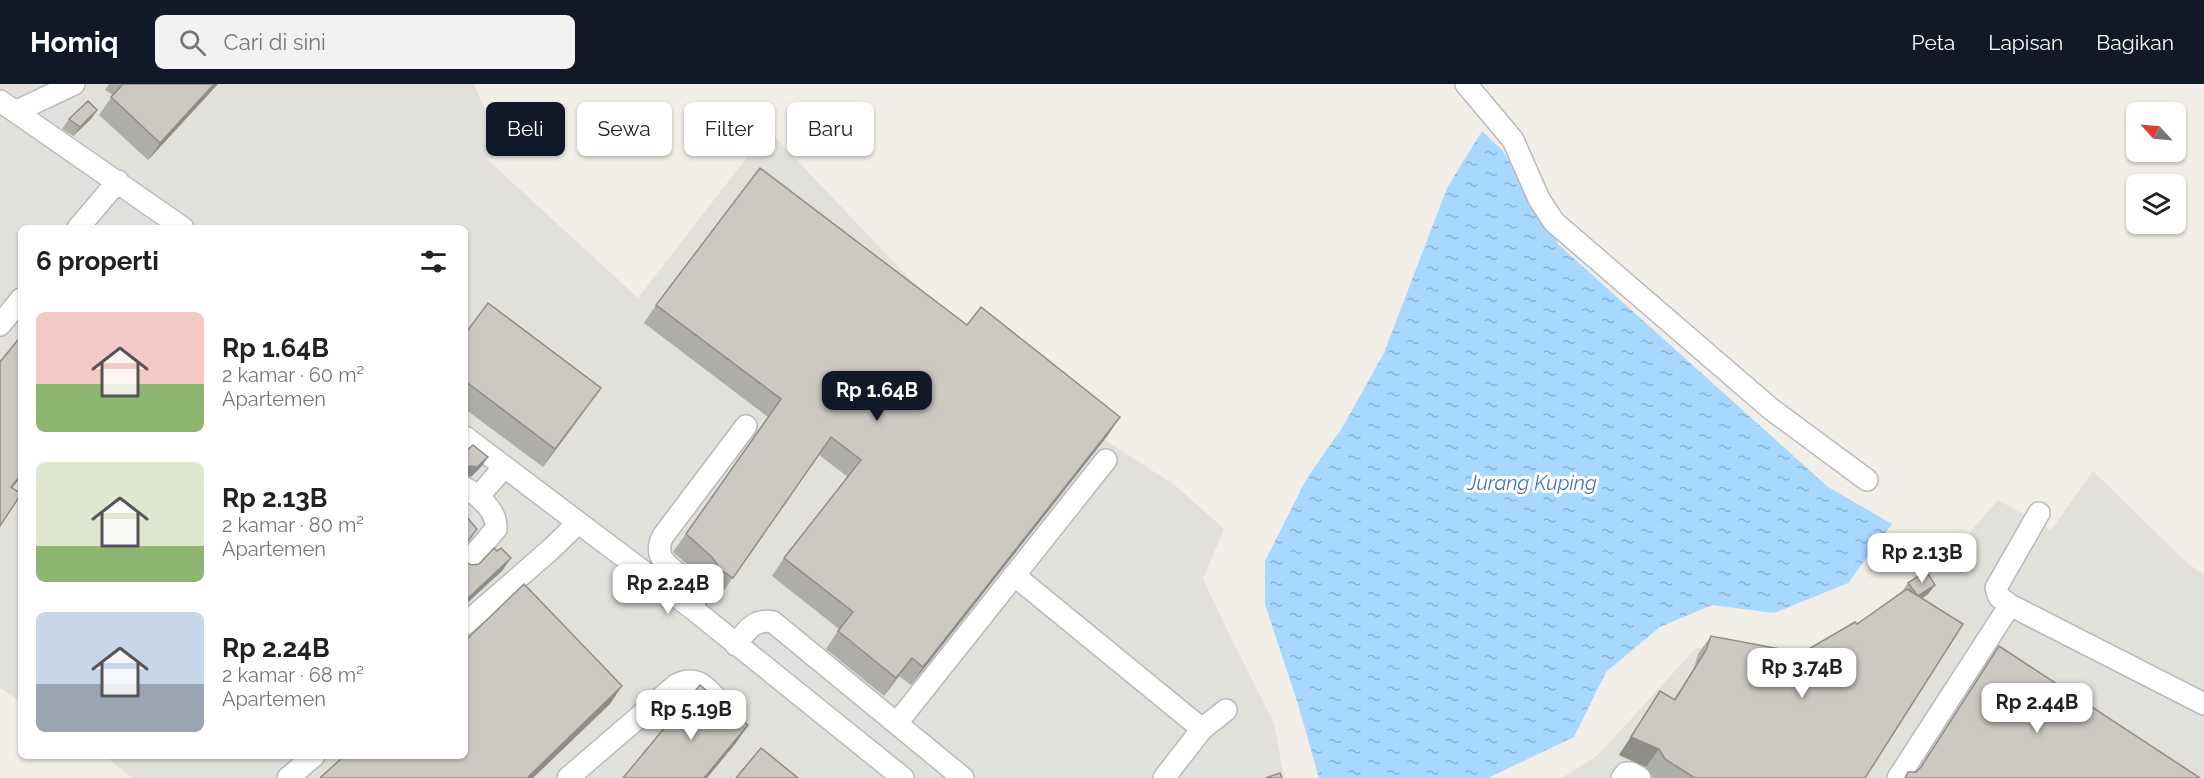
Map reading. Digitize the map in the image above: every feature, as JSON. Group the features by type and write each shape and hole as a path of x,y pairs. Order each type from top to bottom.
{"street":[{"path":"8,106 74,84"},
{"path":"1466,84 1513,140 1539,199 1554,222 1771,409 1867,480"},
{"path":"8,106 179,225"},
{"path":"81,225 118,181"},
{"path":"0,325 18,303"},
{"path":"693,609 697,592 661,559 658,545 746,426"},
{"path":"468,439 693,609 903,778"},
{"path":"897,723 1106,460"},
{"path":"468,562 496,529 495,518 472,492 504,467"},
{"path":"2039,513 1996,588 1999,597 2010,605 2204,704"},
{"path":"468,621 578,523"},
{"path":"1014,575 1202,729"},
{"path":"1898,778 2010,605"},
{"path":"736,645 750,626 765,620 773,622 963,778"},
{"path":"568,778 676,685 685,681 692,679 700,682 727,711"},
{"path":"1164,778 1202,729 1226,710"},
{"path":"288,778 310,759"},
{"path":"1622,778 1626,773 1640,778"}],"shaded area":[{"path":"0,84 474,84 484,108 488,160 638,298 748,156 775,156 775,137 787,150 787,156 793,156 910,279 1045,401 1176,486 1224,529 1203,579 1274,723 1284,778 132,778 109,759 468,759 468,225 18,225 18,700 0,688"},
{"path":"2093,471 2185,561 2204,575 2204,778 1562,778 1598,755 1696,648 1798,656 1846,636 1965,538 1998,500 2051,530"}],"water":[{"name":"Jurang Kuping","path":"1482,131 1502,150 1559,245 1828,487 1892,524 1848,583 1774,613 1712,605 1660,627 1606,672 1574,737 1488,778 1319,778 1298,704 1265,604 1265,561 1307,478 1342,428 1384,353 1447,188"}],"building":[{"path":"123,84 214,84 160,143 111,97"},
{"path":"88,101 97,110 80,127 69,119"},
{"path":"760,168 967,325 981,307 1120,417 923,667 912,658 896,678 838,631 853,612 784,558 861,460 831,437 733,578 721,570 712,557 686,534 781,399 656,305"},
{"path":"488,303 601,388 555,449 468,383 468,330"},
{"path":"18,340 18,479 11,487 18,492 18,499 0,526 0,362"},
{"path":"473,445 488,457 477,467 468,467 468,449"},
{"path":"468,518 477,529 468,541"},
{"path":"494,548 497,551 501,548 511,558 468,598 468,563 479,564"},
{"path":"1926,571 1935,585 1918,596 1908,583"},
{"path":"524,584 622,686 527,778 320,778 341,759 468,759 468,638"},
{"path":"1907,589 1963,624 1865,778 1695,778 1665,759 1659,749 1631,737 1660,691 1675,700 1706,650 1711,636 1802,653 1855,622 1857,624"},
{"path":"1999,646 2200,778 1905,778 1908,772 1916,772 1921,767"},
{"path":"700,685 748,725 704,778 623,778"},
{"path":"761,748 798,778 736,778"},
{"path":"1280,773 1282,778 1266,778"}]}
